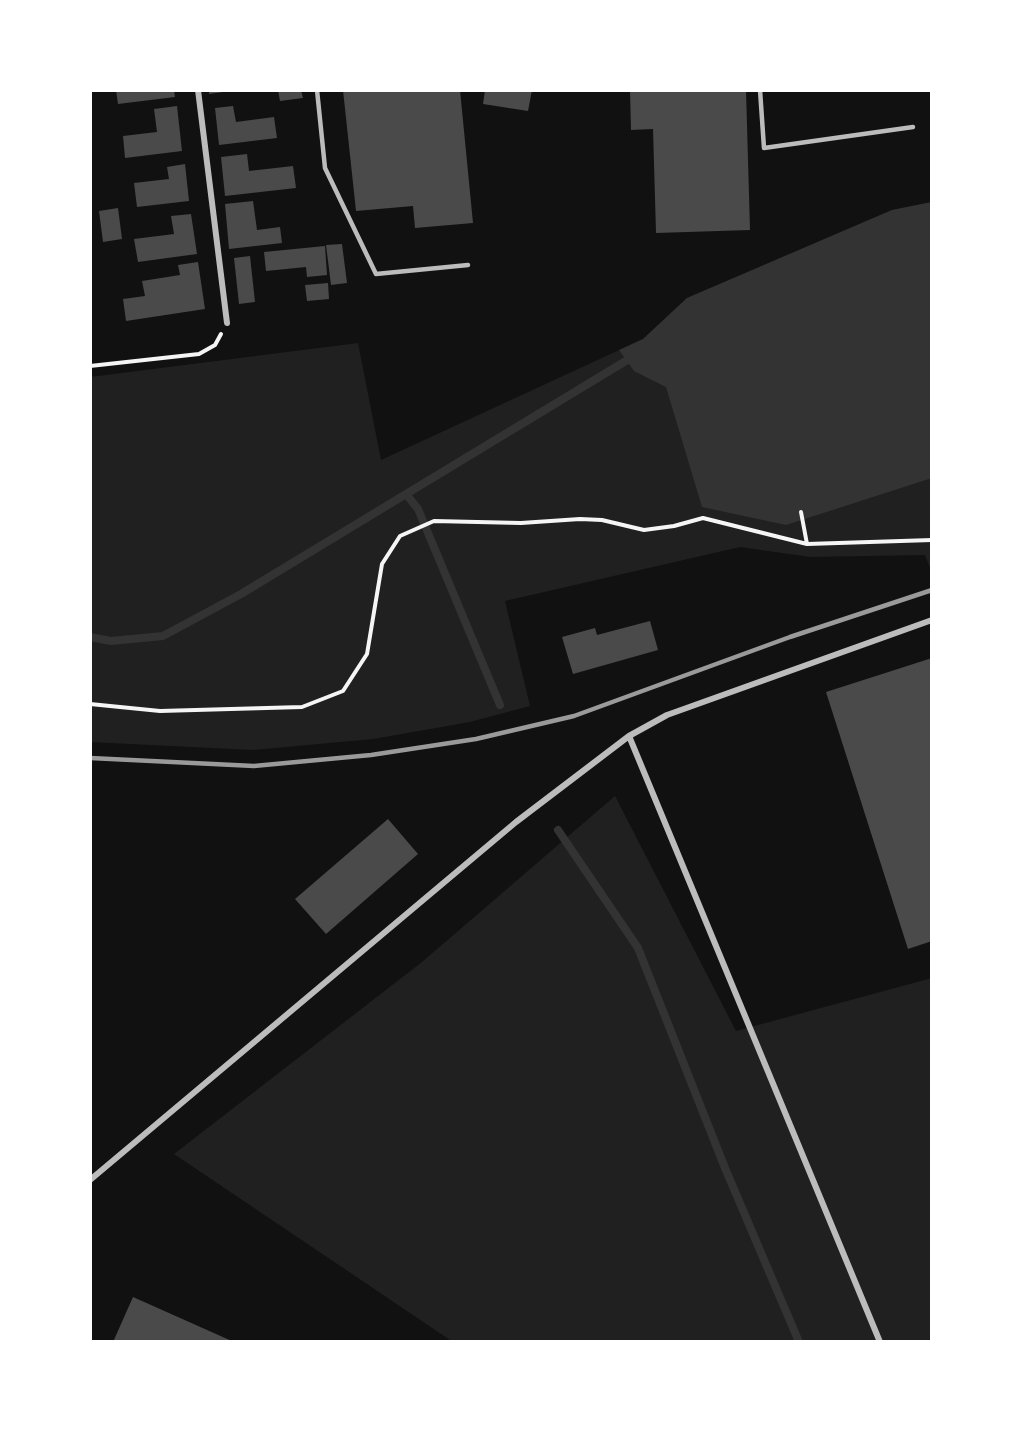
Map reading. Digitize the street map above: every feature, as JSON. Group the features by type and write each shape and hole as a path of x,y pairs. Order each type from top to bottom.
{"street":[{"path":"198,90 227,323"},
{"path":"90,1180 516,822 629,736 676,712 932,620"},
{"path":"629,736 880,1342"}],"lane":[{"path":"317,90 326,168 376,274 468,265"},
{"path":"760,90 764,148 913,127"}],"path":[{"path":"90,366 199,354 215,345 227,323"},
{"path":"801,512 807,544"},
{"path":"90,704 160,711 302,707 344,691 368,654 382,564 400,536 434,521 521,523 602,519 644,530 674,526 704,518 807,544 932,540"}],"shaded area":[{"path":"932,202 932,573 925,555 810,557 740,547 505,601 530,706 470,722 373,739 253,750 90,742 90,377 358,343 381,460 643,339 687,298 892,210"},
{"path":"932,202 932,478 786,525 702,507 666,387 634,371 619,350 643,339 687,298 892,210"},
{"path":"615,796 736,1031 932,978 932,1342 453,1342 174,1154 422,962"}],"building":[{"path":"116,90 174,90 175,97 118,104"},
{"path":"209,90 230,90 230,91 209,94"},
{"path":"278,90 301,90 303,98 280,101"},
{"path":"343,90 460,90 473,223 415,228 413,206 356,211"},
{"path":"485,90 532,90 528,111 483,104"},
{"path":"630,90 746,90 750,230 656,233 653,129 631,130"},
{"path":"177,106 182,151 125,158 123,136 157,132 154,109"},
{"path":"233,106 236,122 274,117 277,138 219,145 215,108"},
{"path":"247,154 249,171 293,166 296,188 225,196 221,157"},
{"path":"185,164 189,201 137,207 134,183 169,179 167,167"},
{"path":"253,201 257,230 280,227 282,243 229,249 225,204"},
{"path":"118,208 122,239 103,242 99,211"},
{"path":"191,214 197,254 138,262 134,239 174,234 171,216"},
{"path":"342,244 347,283 331,285 326,245"},
{"path":"325,246 327,275 307,277 306,267 266,271 264,252"},
{"path":"250,256 255,302 239,304 234,258"},
{"path":"198,262 205,309 126,321 123,299 145,296 142,281 180,275 178,265"},
{"path":"328,283 329,299 307,301 305,285"},
{"path":"650,621 658,650 573,674 562,637 595,628 597,635"},
{"path":"932,658 932,941 908,949 826,692"},
{"path":"388,819 418,854 326,934 295,899"},
{"path":"133,1297 234,1342 113,1342"}],"waterway":[{"path":"90,637 111,641 163,636 241,594 634,356"},
{"path":"406,494 418,509 500,705"},
{"path":"558,830 638,948 725,1168 799,1342"}],"railway":[{"path":"90,758 254,766 371,755 476,739 574,716 790,637 932,590"}]}
